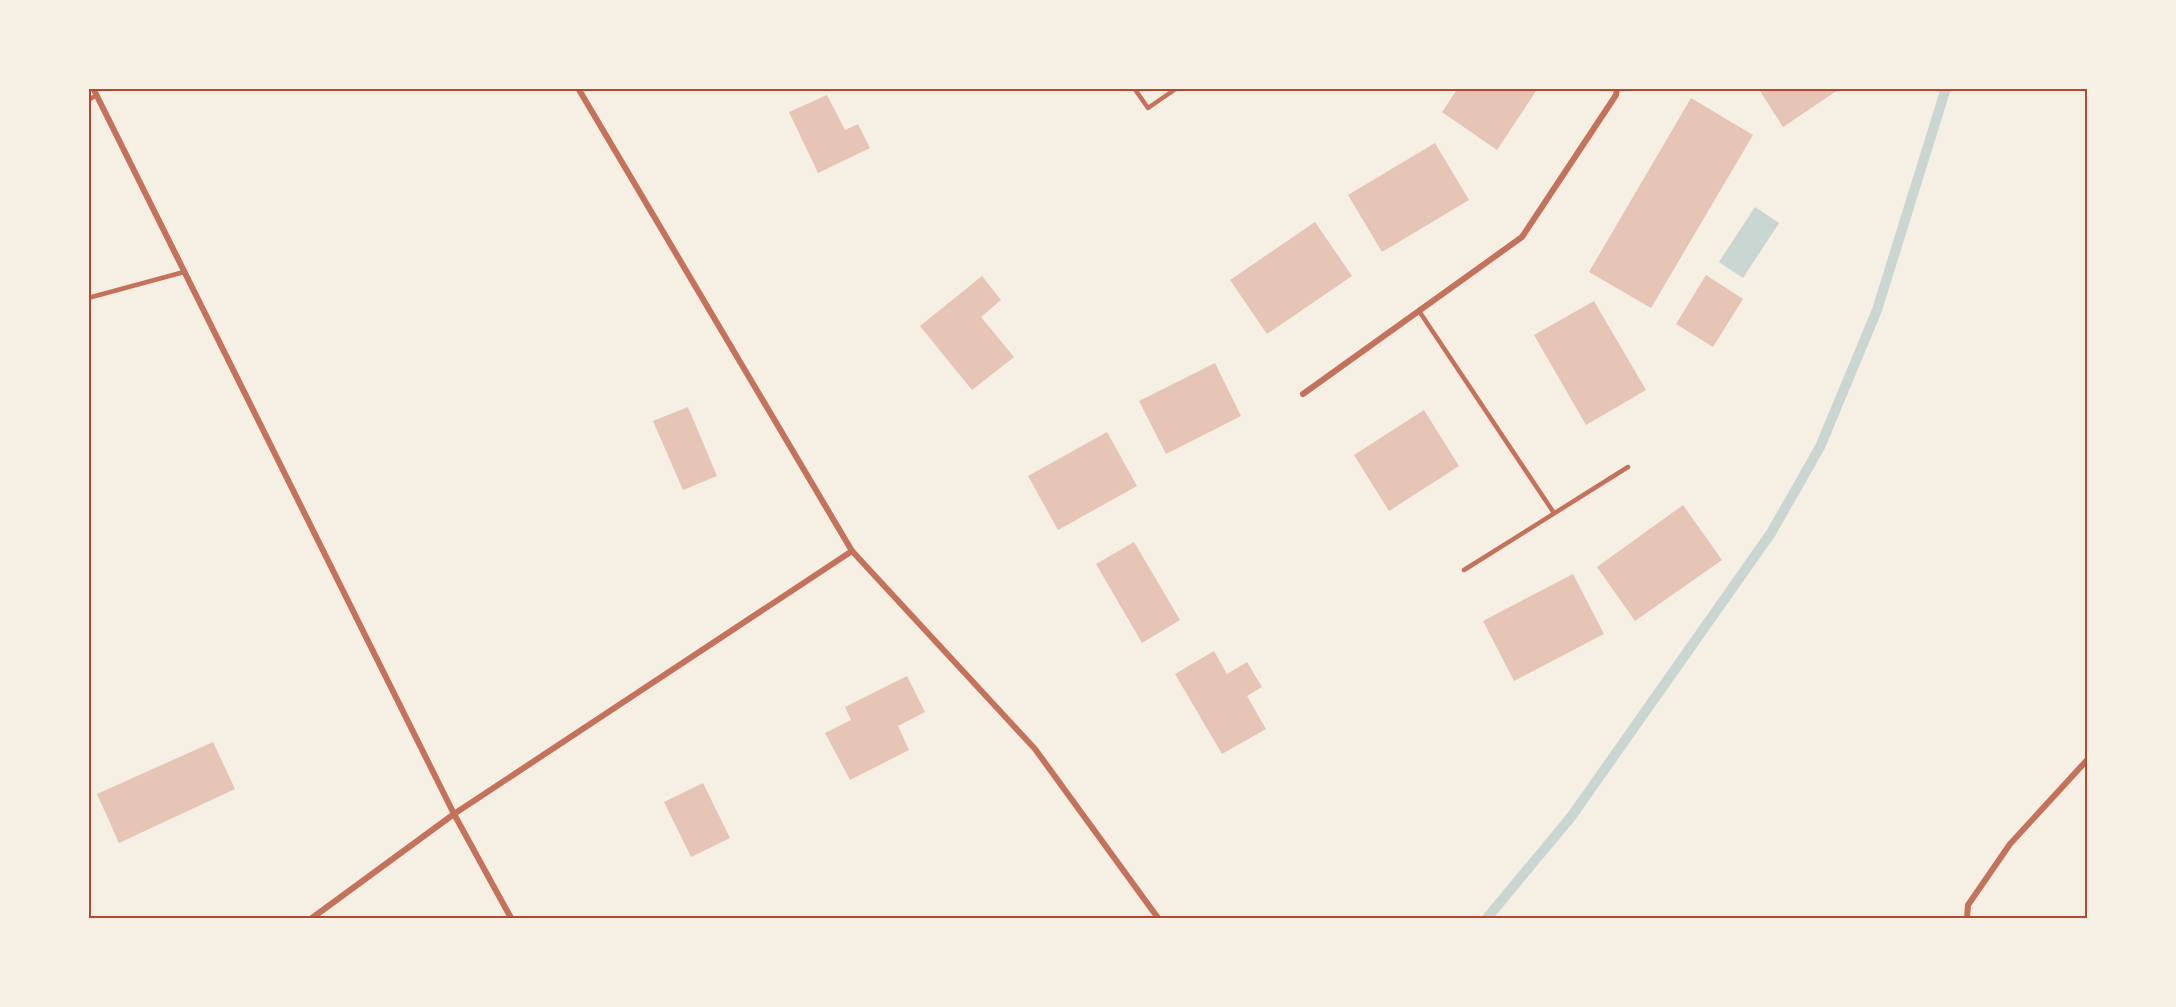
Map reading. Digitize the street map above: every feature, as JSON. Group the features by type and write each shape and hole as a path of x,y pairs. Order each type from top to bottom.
{"street":[{"path":"578,88 852,550 1035,749 1158,918"},
{"path":"1303,394 1522,237 1616,95 1617,88"},
{"path":"95,92 454,814 512,918"},
{"path":"312,918 454,814 852,550"},
{"path":"1967,918 1968,904 2010,844 2088,759"}],"lane":[{"path":"1134,88 1148,108 1177,88"},
{"path":"88,100 95,92"},
{"path":"88,298 184,272"},
{"path":"1419,311 1554,513"},
{"path":"1464,570 1628,467"}],"shaded area":[{"path":"1755,207 1779,223 1743,278 1719,262"}],"building":[{"path":"1458,88 1538,88 1497,150 1442,112"},
{"path":"1758,88 1841,88 1783,127"},
{"path":"827,95 845,130 858,124 870,148 818,173 789,112"},
{"path":"1691,98 1753,135 1651,308 1589,272"},
{"path":"1435,143 1469,200 1382,252 1348,195"},
{"path":"1315,222 1352,276 1267,334 1230,280"},
{"path":"1706,275 1743,299 1713,347 1676,324"},
{"path":"982,276 1001,300 981,317 1014,357 972,390 920,326"},
{"path":"1594,301 1646,390 1586,425 1534,335"},
{"path":"1215,363 1241,416 1166,454 1139,401"},
{"path":"688,407 717,476 683,490 653,421"},
{"path":"1424,410 1459,466 1389,511 1354,455"},
{"path":"1107,432 1137,486 1058,530 1028,476"},
{"path":"1683,505 1722,560 1635,621 1597,567"},
{"path":"1134,542 1180,620 1142,643 1096,564"},
{"path":"1573,574 1604,634 1514,681 1483,621"},
{"path":"1214,651 1227,674 1247,662 1262,687 1247,696 1266,729 1222,754 1175,674"},
{"path":"907,676 925,712 898,726 909,750 850,780 825,733 851,720 845,707"},
{"path":"213,742 235,789 119,843 97,794"},
{"path":"703,783 730,838 691,857 664,802"}],"waterway":[{"path":"1487,918 1571,817 1771,533 1820,447 1877,310 1946,88"}]}
